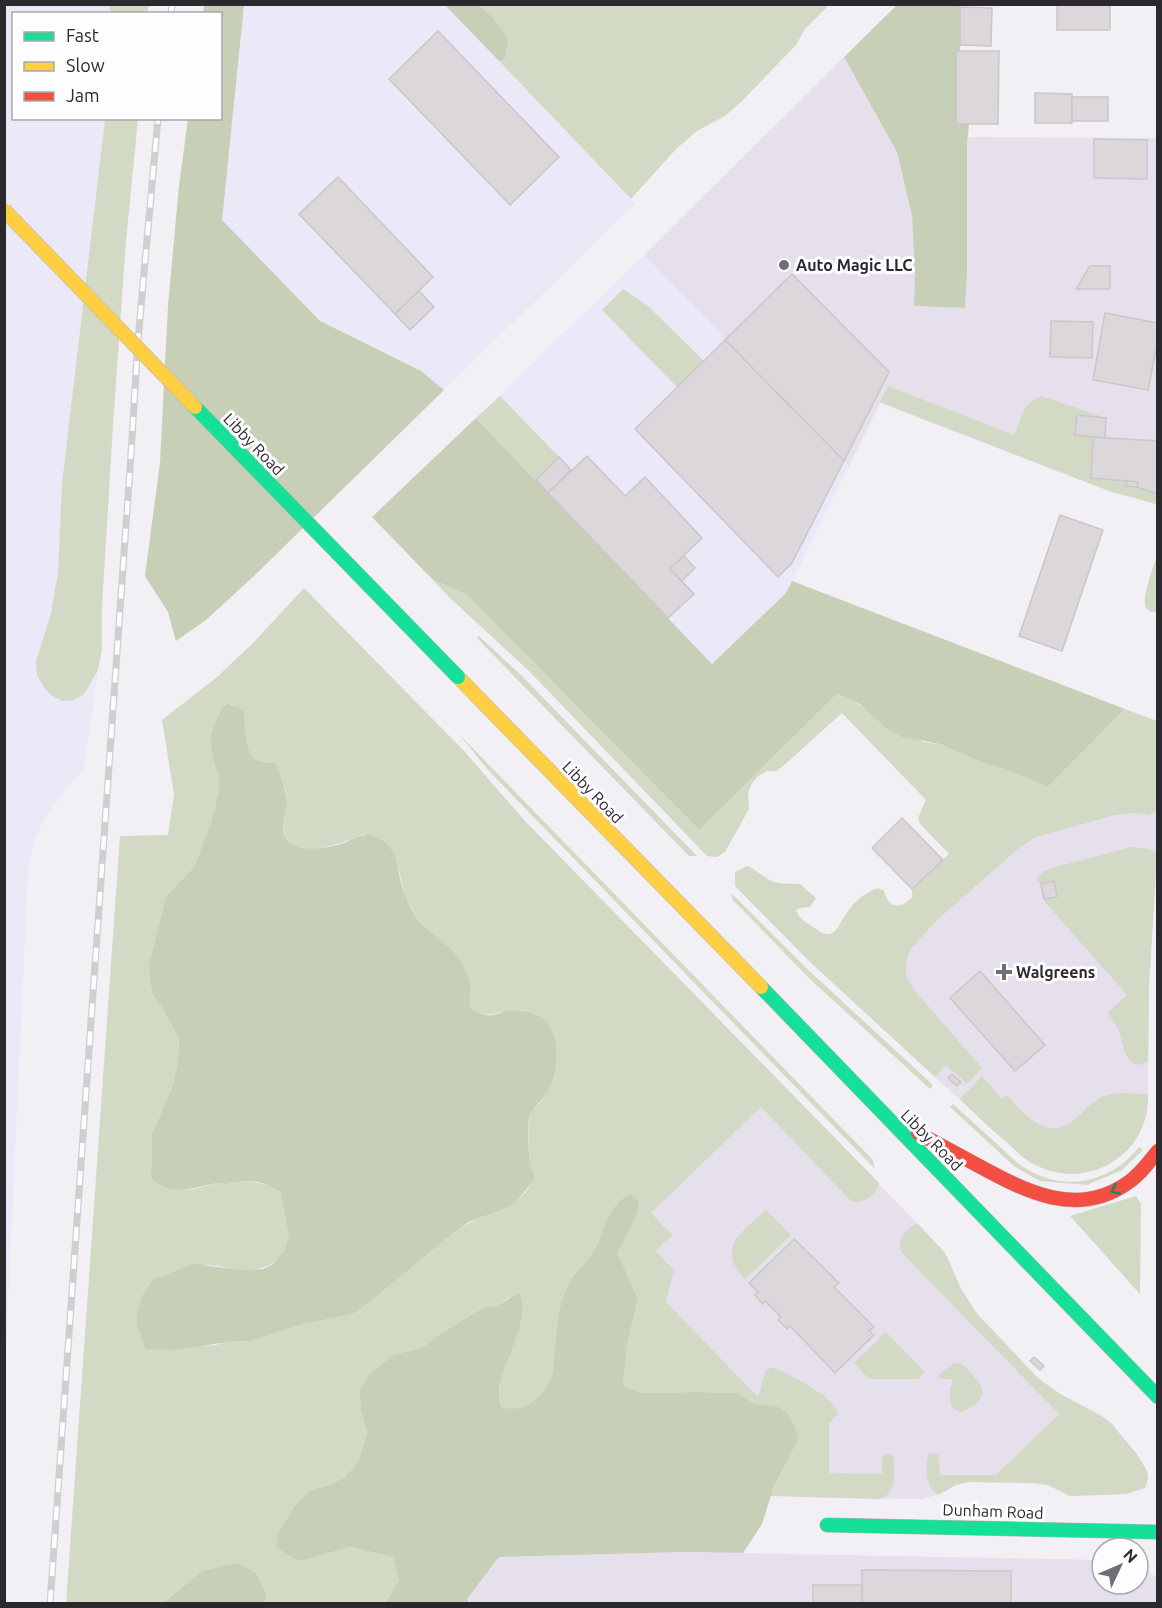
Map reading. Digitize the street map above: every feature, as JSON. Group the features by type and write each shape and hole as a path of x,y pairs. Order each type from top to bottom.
{"main road":[{"name":"Libby Road","path":"4,210 1158,1397"},
{"path":"882,1113 1007,1182 1032,1194 1056,1199 1080,1200 1114,1191 1134,1178 1158,1151"},
{"name":"Dunham Road","path":"827,1525 1158,1533"}],"shaded area":[{"path":"244,4 445,5 635,204 415,418 221,220"},
{"path":"5,5 110,5 110,12 12,12 12,120 105,120 62,483 58,572 51,613 36,661 84,694 98,670 84,767 48,812 34,841 28,872 5,1365"},
{"path":"844,57 897,152 912,216 915,306 965,308 969,137 1157,138 1157,504 1109,491 880,403 849,466 644,255"},
{"path":"644,255 849,466 786,593 712,664 476,418"},
{"name":"Walgreens","path":"1157,778 1157,846 1149,987 1147,1115 1129,1149 1107,1166 1078,1174 1047,1170 1035,1165 999,1136 844,993 1048,787"},
{"path":"783,1085 939,1246 949,1260 961,1289 973,1309 1038,1378 1053,1390 1101,1415 1112,1424 1136,1453 1147,1471 1148,1479 1145,1488 1126,1494 1070,1496 1048,1485 968,1482 921,1499 795,1497 829,1424 836,1417 819,1391 773,1367 766,1370 759,1398 665,1302 674,1270 656,1251 651,1213"},
{"path":"686,1552 1090,1560 1090,1596 1150,1596 1150,1573 1158,1579 1157,1604 468,1604 468,1599 499,1557"}],"green space":[{"path":"110,4 149,5 147,12 110,12"},
{"path":"204,5 244,5 222,220 320,321 421,371 444,390 255,575 206,620 176,641 168,612 145,576 160,463 168,306 179,186 188,120 222,120 222,12 203,12"},
{"path":"445,5 478,5 493,18 508,40 505,58 499,61"},
{"path":"478,5 829,5 805,29 796,45 742,101 725,116 697,131 677,148 631,199 499,61 505,57"},
{"path":"897,5 960,5 960,51 956,51 969,124 965,308 914,306 912,216 897,152 844,57"},
{"path":"105,120 138,120 126,241 113,425 102,606 102,649 98,670 84,694 74,700 63,701 52,696 44,687 37,675 36,661 51,613 58,572 62,483"},
{"path":"623,289 649,307 704,361 677,387 602,310"},
{"path":"888,386 1014,435 1026,406 1042,396 1106,418 1077,416 1075,435 1093,437 1091,478 1127,481 1127,486 1157,494 1156,504 1109,491 880,402"},
{"path":"500,396 559,457 536,480 476,418"},
{"path":"476,418 712,664 786,593 792,581 1125,709 1048,787 940,744 902,737 886,728 861,705 837,694 699,830 467,595 432,579 372,517"},
{"path":"1157,556 1157,612 1150,612 1146,607 1145,599"},
{"path":"432,579 467,595 699,830 837,694 850,699 923,742 940,744 1048,787 1125,709 1157,721 1157,810 1149,815 1135,813 1115,815 1036,837 1019,848 937,920 910,950 906,973 908,980 982,1068 967,1084 946,1065 935,1077 809,961 735,886 735,872 747,866 775,882 800,884 816,898 810,907 796,910 799,916 821,932 831,934 838,928 854,904 865,894 878,888 884,891 886,897 895,906 908,901 912,897 912,889 949,854 920,824 918,818 926,800 842,713 782,767 758,776 749,790 749,809 725,852 717,857 707,856 529,671"},
{"path":"304,588 464,751 525,821 879,1183 869,1198 856,1202 851,1201 761,1107 651,1213 672,1235 656,1251 674,1270 666,1302 758,1397 766,1370 771,1367 799,1380 829,1400 838,1414 829,1424 829,1473 882,1474 884,1455 888,1453 892,1455 894,1459 893,1483 885,1496 880,1499 770,1496 797,1443 764,1406 755,1404 737,1393 644,1393 625,1387 623,1379 627,1345 638,1298 618,1254 622,1241 634,1222 612,1211 592,1254 574,1274 562,1303 556,1337 556,1364 551,1380 545,1390 530,1405 517,1409 501,1407 499,1390 510,1297 498,1305 481,1309 437,1336 424,1347 393,1355 384,1364 361,1411 367,1434 358,1462 344,1478 309,1491 294,1506 279,1532 308,1559 350,1547 393,1557 399,1581 386,1601 377,1604 264,1603 267,1596 202,1571 163,1603 66,1604 120,836 168,835 174,794 162,720 216,678 253,643","holes":["231,704 245,712 249,751 255,759 275,763 284,785 287,794 284,832 289,842 307,849 320,848 364,834 397,864 405,895 416,916 427,930 446,945 470,991 468,1002 470,1008 485,1014 523,1010 555,1070 550,1087 531,1113 528,1124 530,1164 535,1179 524,1194 512,1203 456,1231 355,1313 303,1324 252,1341 145,1349 137,1326 160,1276 205,1265 242,1270 266,1267 279,1259 287,1246 289,1237 288,1220 281,1191 271,1186 250,1181 180,1190 151,1178 152,1134 173,1085 178,1061 179,1039 152,993 149,964 166,896 194,867 211,824 219,791 219,775 214,763 211,733 221,709"]},
{"path":"479,636 523,677 697,856 689,856 477,638"},
{"path":"228,704 238,706 245,712 246,738 252,756 260,761 275,763 279,771 287,798 283,827 288,841 299,847 321,848 335,846 366,835 383,841 395,857 403,890 415,915 426,928 452,950 462,964 470,985 470,1008 487,1015 514,1010 540,1017 547,1023 555,1040 555,1071 549,1089 529,1119 530,1157 535,1179 516,1202 469,1222 355,1313 303,1324 252,1341 174,1350 145,1349 137,1326 137,1314 142,1296 153,1279 194,1264 241,1270 263,1269 273,1264 282,1254 289,1236 281,1192 266,1185 247,1181 173,1190 151,1178 152,1134 173,1085 178,1061 179,1039 152,993 149,964 166,896 194,867 211,823 219,791 219,775 214,763 211,733 221,709"},
{"path":"459,734 873,1160 874,1168 487,769"},
{"path":"1132,847 1150,849 1157,854 1149,987 1148,1061 1141,1065 1130,1061 1108,1012 1127,995 1045,902 1044,899 1057,897 1054,882 1041,884 1036,880 1043,872 1051,868"},
{"path":"732,894 805,967 933,1085 930,1089 810,979 732,899"},
{"path":"982,1076 1002,1099 1007,1095 1028,1117 1044,1127 1063,1126 1073,1121 1090,1105 1106,1095 1131,1093 1148,1095 1144,1122 1132,1145 1109,1164 1078,1174 1056,1172 1026,1159 960,1099"},
{"path":"953,1104 1019,1164 1050,1179 1066,1182 1098,1177 1127,1160 1139,1147 1143,1150 1122,1170 1087,1185 1040,1181 1015,1167 950,1107"},
{"path":"630,1194 639,1201 638,1209 618,1254 638,1298 627,1345 623,1379 625,1387 644,1393 737,1393 755,1404 779,1407 788,1414 798,1436 797,1443 773,1489 762,1524 743,1553 686,1552 499,1557 468,1598 468,1603 377,1604 386,1601 399,1581 393,1557 350,1547 298,1560 276,1546 279,1532 294,1506 309,1491 344,1478 358,1462 367,1434 361,1411 360,1390 369,1375 393,1355 424,1347 437,1336 481,1309 498,1305 519,1293 522,1302 520,1326 501,1378 499,1388 501,1407 520,1408 536,1399 552,1376 559,1314 568,1286 596,1247 615,1206"},
{"path":"1136,1196 1141,1204 1140,1294 1070,1216"},
{"path":"766,1210 791,1235 745,1279 736,1268 732,1258 732,1249 741,1233"},
{"path":"915,1224 919,1225 945,1253 961,1289 978,1315 1038,1378 1060,1394 1112,1424 1136,1453 1147,1471 1148,1479 1145,1488 1126,1494 1070,1496 1048,1485 968,1482 956,1485 940,1494 933,1491 927,1476 929,1454 938,1455 940,1475 996,1475 1059,1414 902,1253 900,1240"},
{"path":"886,1332 925,1372 918,1379 869,1379 854,1363"},
{"path":"954,1363 967,1368 976,1378 982,1390 982,1395 976,1404 962,1412 954,1409 951,1403 952,1379 940,1379 938,1376"},
{"path":"238,1563 256,1573 267,1596 264,1603 163,1603 202,1571"}],"building":[{"path":"1057,4 1110,4 1110,30 1057,30"},
{"path":"960,7 992,8 991,46 960,45"},
{"path":"438,31 559,157 510,205 389,79"},
{"path":"956,51 999,51 998,124 956,124"},
{"path":"1035,93 1072,94 1072,123 1035,123"},
{"path":"1072,97 1108,97 1108,121 1072,121"},
{"path":"1094,139 1147,140 1147,179 1094,178"},
{"path":"338,177 433,277 395,314 299,214"},
{"path":"1090,266 1110,266 1110,289 1076,289"},
{"path":"792,274 889,372 844,461 725,340"},
{"path":"419,291 434,307 410,330 395,314"},
{"path":"1105,313 1158,323 1158,339 1148,390 1093,380"},
{"path":"1051,321 1093,322 1092,358 1050,357"},
{"path":"725,340 844,461 792,563 778,577 635,429"},
{"path":"1077,415 1106,418 1105,438 1075,435"},
{"path":"1093,437 1158,441 1157,494 1137,487 1138,482 1091,478"},
{"path":"587,456 625,496 645,477 702,538 670,569 694,594 668,618 548,493"},
{"path":"559,457 571,470 548,493 536,480"},
{"path":"1127,481 1138,482 1137,487 1126,486"},
{"path":"1060,515 1103,530 1062,651 1019,636"},
{"path":"684,556 695,568 682,581 670,569"},
{"path":"902,818 943,860 912,889 872,848"},
{"path":"1054,881 1057,897 1044,899 1041,884"},
{"path":"980,971 1045,1045 1015,1071 950,998"},
{"path":"952,1074 961,1082 957,1086 948,1078"},
{"path":"794,1239 839,1283 834,1287 874,1327 869,1331 874,1335 835,1373 790,1326 787,1329 778,1320 781,1317 765,1301 763,1304 755,1295 758,1292 749,1283"},
{"path":"1034,1357 1044,1366 1040,1370 1030,1361"},
{"path":"862,1570 1011,1571 1011,1604 862,1604"},
{"path":"813,1585 862,1585 862,1604 543,1604 813,1603"}],"railway":[{"path":"171,12 172,4"},
{"path":"50,1604 138,340 158,120"}],"traffic: fast":[{"path":"195,407 458,677"},
{"path":"761,987 1158,1397"},
{"path":"827,1525 1158,1532"}],"traffic: slow":[{"path":"4,210 195,407"},
{"path":"458,677 761,987"}],"traffic: jam":[{"path":"918,1133 1014,1184 1033,1192 1070,1200 1088,1199 1107,1194 1126,1184 1158,1151"}],"place":[{"name":"Auto Magic LLC","path":"784,265"},
{"name":"Walgreens","path":"1004,972"}]}
